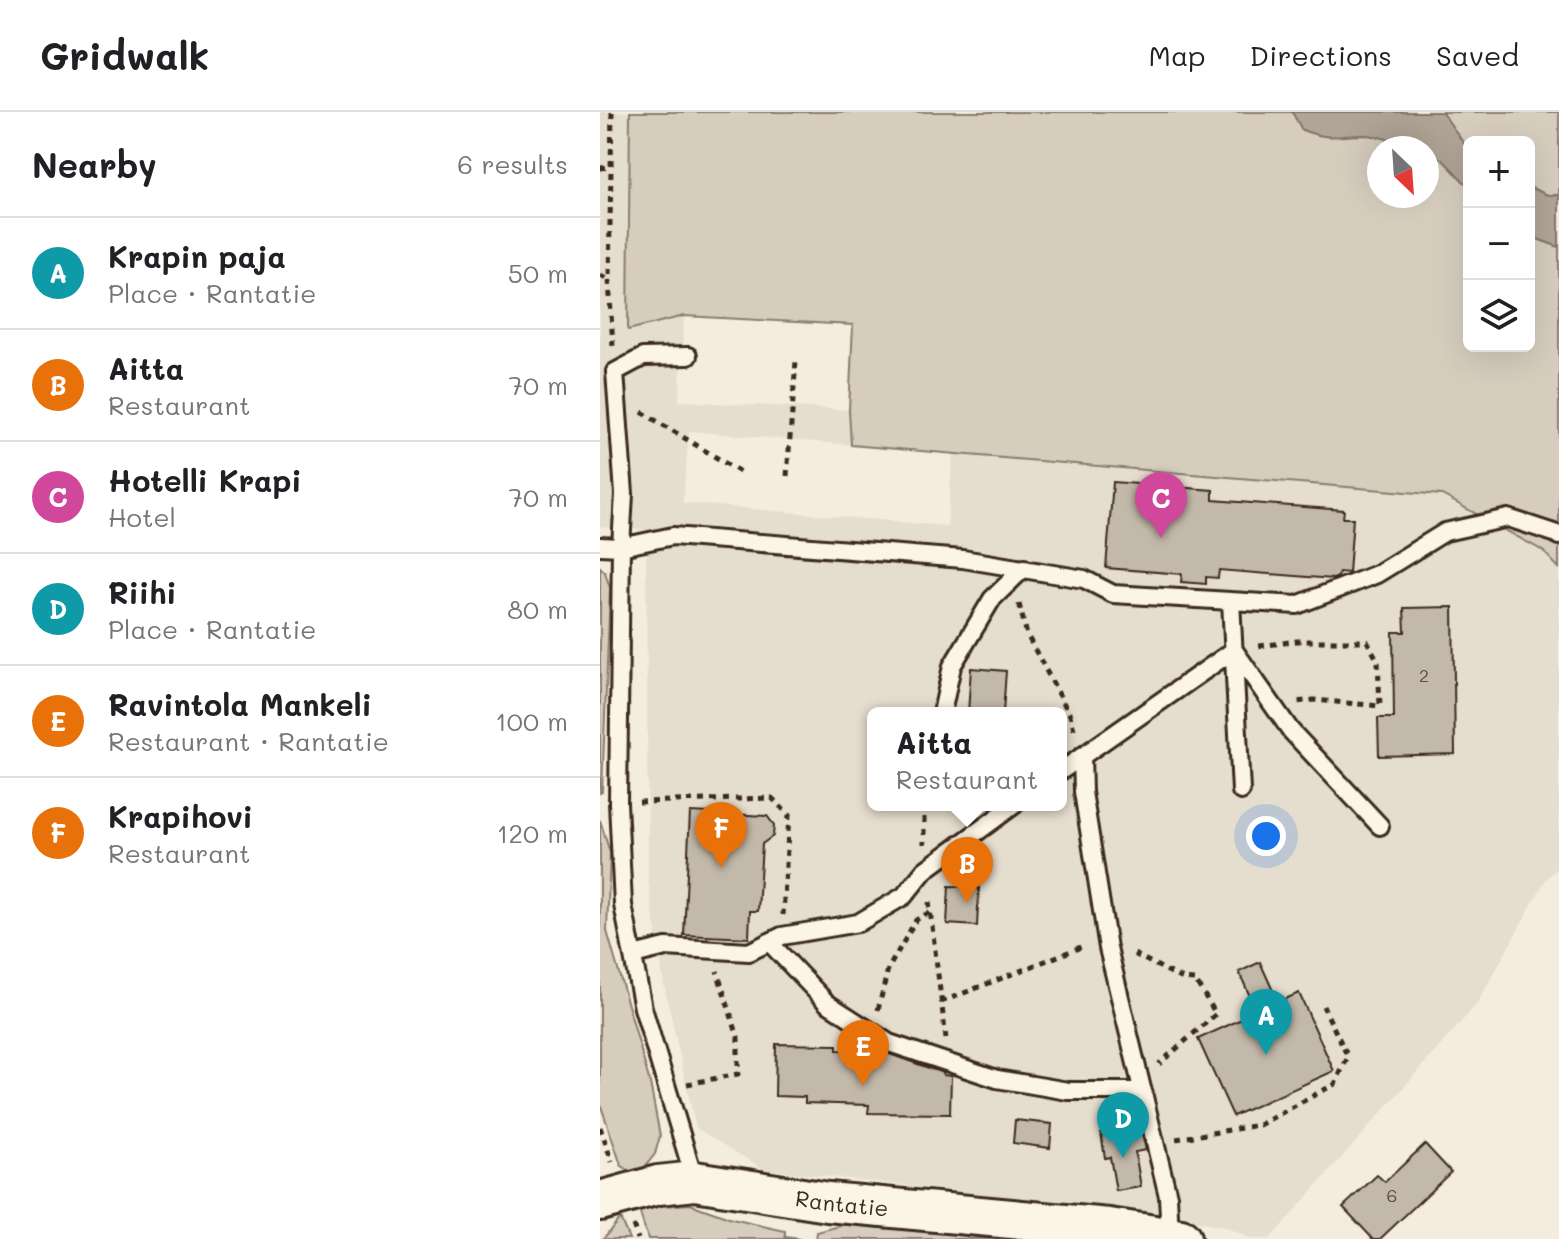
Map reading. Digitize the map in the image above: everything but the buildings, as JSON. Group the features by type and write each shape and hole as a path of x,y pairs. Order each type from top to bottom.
{"street":[{"name":"Rantatie","path":"600,1201 658,1185 695,1181 828,1202 993,1216 1175,1238"}],"lane":[{"path":"688,356 643,357 612,384 624,494 618,803 623,905 643,1008 695,1181"},
{"path":"600,546 621,547 673,536 963,559 1018,574 1084,579 1113,594 1297,605 1377,574 1445,532 1508,518 1559,536"},
{"path":"943,707 952,666 992,599 1018,574"},
{"path":"1231,601 1241,791"},
{"path":"1067,767 1234,650"},
{"path":"1234,650 1291,731 1380,826"},
{"path":"1082,756 1083,792 1107,943 1168,1196 1175,1238"},
{"path":"633,955 666,947 749,952 776,939 858,923 904,896 925,870 1006,811"},
{"path":"776,939 827,1003 889,1043 997,1079 1068,1091 1141,1085"}],"path":[{"path":"612,112 609,279 612,384 740,472"},
{"path":"600,168 610,167"},
{"path":"600,275 609,279"},
{"path":"787,476 796,361"},
{"path":"1018,574 1027,635 1066,707"},
{"path":"1234,650 1297,641 1367,641 1378,661 1380,706 1314,700 1273,705"},
{"path":"1067,709 1082,756"},
{"path":"618,803 772,798 789,815 776,939"},
{"path":"924,811 925,870 950,1063"},
{"path":"873,1032 888,969 916,920 930,912"},
{"path":"941,1002 1107,943 1128,951 1183,979 1195,980 1216,1014 1141,1085"},
{"path":"666,1088 738,1074 738,1037 710,949"},
{"path":"1155,1142 1259,1125 1335,1084 1348,1057 1323,1006"}],"shaded area":[{"path":"600,112 630,112 628,329 684,316 679,401 849,410 851,445 689,431 683,503 947,526 953,453 1442,495 1543,551 1559,568 1559,866 1545,881 1477,1004 1270,1239 1251,1239 1225,1227 1152,1214 763,1169 696,1128 664,985 648,880 646,530 600,527"},
{"path":"630,112 1559,112 1559,568 1543,551 1442,495 851,445 849,410 853,325 684,316 628,330"},
{"path":"1292,112 1442,112 1463,142 1463,181 1439,158 1439,136 1327,136 1302,130"},
{"path":"1535,190 1548,195 1559,195 1559,247 1535,238"},
{"path":"600,567 610,588 600,793"},
{"path":"600,820 610,853 607,931 650,1083 660,1136 655,1154 644,1168 631,1172 621,1165 600,1103"},
{"path":"690,1204 732,1219 785,1231 785,1237 800,1239 648,1239 639,1210"},
{"path":"620,1218 629,1239 603,1239"},
{"path":"847,1224 1047,1239 816,1239 817,1232"}],"place":[{"name":"Hotelli Krapi","path":"1161,538"},
{"name":"Krapihovi","path":"721,868"},
{"name":"Aitta","path":"967,903"},
{"name":"Krapin paja","path":"1266,1055"},
{"name":"Ravintola Mankeli","path":"863,1086"},
{"name":"Riihi","path":"1123,1158"}]}
